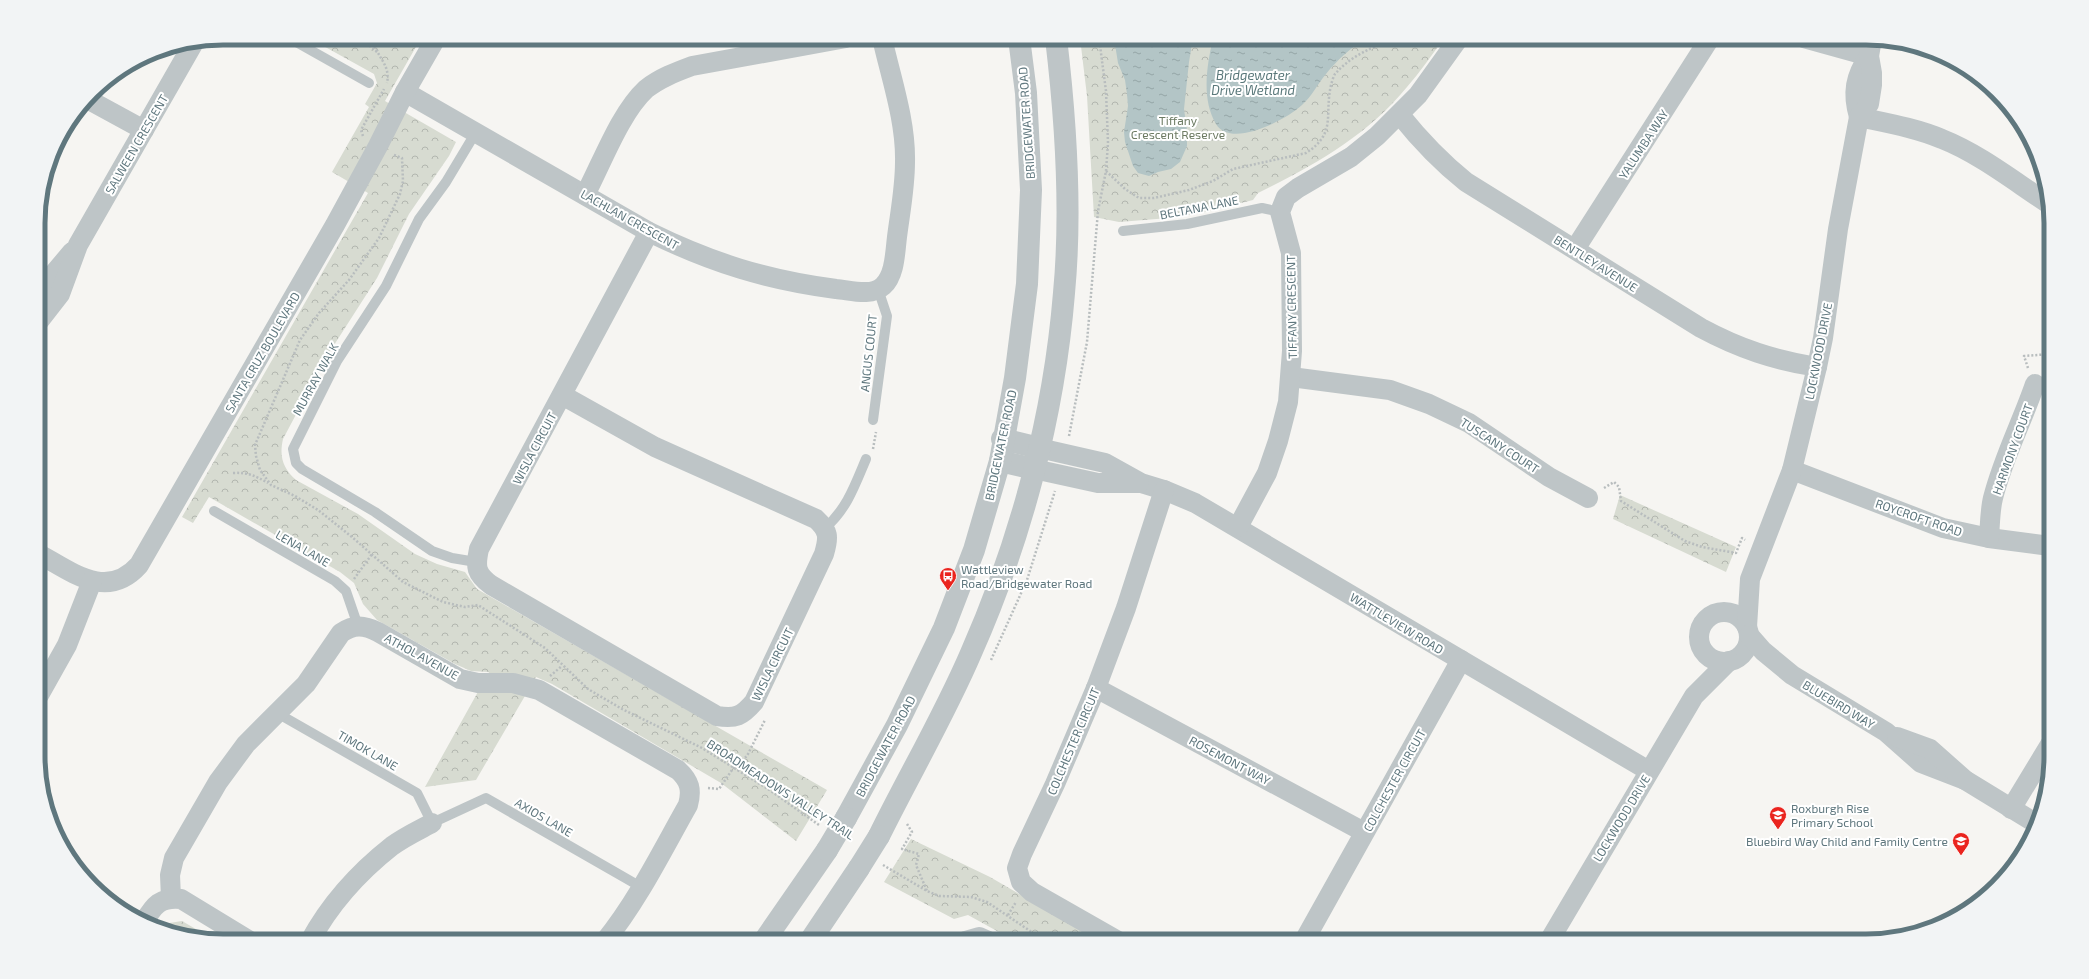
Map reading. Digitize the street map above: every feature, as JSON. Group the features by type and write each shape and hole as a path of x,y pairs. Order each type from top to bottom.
{"street":[{"name":"SANTA CRUZ BOULEVARD","path":"45,557 78,576 92,581 108,582 125,577 133,572 145,556 335,225 378,146 405,92 432,45"},
{"path":"585,195 628,111 647,89 668,75 692,66 808,45"},
{"path":"878,289 887,281 892,270 905,162 899,113 884,45"},
{"name":"BRIDGEWATER ROAD","path":"768,934 826,840 846,818 897,725 944,628 974,550 1000,461 1002,439 1015,378 1027,284 1031,190 1026,93 1020,45"},
{"path":"815,934 868,864 879,836 932,736 972,652 1007,562 1034,469 1052,385 1064,293 1068,194 1063,97 1057,45"},
{"path":"1280,212 1286,197 1298,188 1351,157 1400,115 1418,94 1454,45"},
{"name":"YALUMBA WAY","path":"1575,250 1706,45"},
{"path":"1851,45 1871,48"},
{"name":"SALWEEN CRESCENT","path":"45,313 60,294 78,245 191,48"},
{"name":"LOCKWOOD DRIVE","path":"1748,631 1750,579 1792,470 1817,367 1823,338 1838,229 1859,116 1855,102 1856,84 1860,70 1871,48"},
{"name":"LACHLAN CRESCENT","path":"405,92 649,232 703,256 759,275 806,285 861,292 878,289"},
{"path":"93,102 144,130"},
{"name":"BENTLEY AVENUE","path":"1400,115 1433,153 1466,182 1701,328 1729,343 1757,354 1817,367"},
{"path":"1859,116 1906,127 1943,139 1975,156 2042,199"},
{"name":"TIFFANY CRESCENT","path":"1238,527 1267,473 1288,402 1291,377 1291,253 1280,212"},
{"name":"WISLA CIRCUIT","path":"649,232 479,548 476,562 481,577 491,585 718,716 731,718 745,713 754,702 824,554 828,540 825,528"},
{"name":"SALWEEN CRESCENT","path":"45,284 78,245"},
{"name":"TUSCANY COURT","path":"1291,377 1390,390 1429,404 1469,423 1549,477 1588,498"},
{"name":"HARMONY COURT","path":"1989,538 1993,499 2005,461 2023,421 2035,384"},
{"path":"562,395 655,447 816,519 825,528"},
{"name":"WATTLEVIEW ROAD","path":"1002,439 1105,463 1142,483 1164,490 1195,503 1649,771"},
{"name":"WATTLEVIEW ROAD","path":"1000,461 1098,483 1142,483"},
{"name":"ROYCROFT ROAD","path":"1792,470 1943,528 1989,538 2044,545"},
{"name":"COLCHESTER CIRCUIT","path":"1106,934 1032,892 1021,882 1017,868 1096,688 1126,608 1164,490"},
{"name":"LOCKWOOD DRIVE","path":"1723,612 1750,579"},
{"path":"45,684 67,645 92,581"},
{"path":"1723,612 1737,616 1748,631 1746,649 1733,660 1715,660 1704,652 1699,638 1703,623 1709,617 1723,612"},
{"path":"171,898 170,875 174,858 218,782 246,744 306,684 341,633 348,628 358,626"},
{"name":"ATHOL AVENUE","path":"358,626 373,630 460,679 478,683 513,683 539,690 678,770 686,777 690,785"},
{"name":"BLUEBIRD WAY","path":"1748,631 1764,651 1792,675 1886,732 1930,749 1965,780 2031,821"},
{"name":"LOCKWOOD DRIVE","path":"1694,696 1704,652"},
{"name":"COLCHESTER CIRCUIT","path":"1308,934 1460,660"},
{"name":"LOCKWOOD DRIVE","path":"1553,934 1694,696 1733,660"},
{"name":"BLUEBIRD WAY","path":"1733,660 1758,663 1792,675"},
{"name":"ROSEMONT WAY","path":"1096,688 1364,832"},
{"path":"2011,809 2044,755"},
{"path":"611,934 618,925 641,887 688,805 691,794 690,785"},
{"path":"315,934 339,897 364,871 393,846 432,823"},
{"path":"147,917 157,903 171,898 181,899 192,904 239,934"}],"lane":[{"path":"301,45 369,83"},
{"name":"MURRAY WALK","path":"476,132 446,182 419,219 386,286 337,361 293,449 296,463 302,469 374,512 419,544 452,558 476,562"},
{"name":"BELTANA LANE","path":"1122,231 1187,224 1262,208 1280,212"},
{"name":"ANGUS COURT","path":"873,420 887,316 878,289"},
{"path":"825,528 838,517 850,497 866,459"},
{"name":"LENA LANE","path":"214,511 335,581 346,591"},
{"path":"346,591 358,626"},
{"name":"TIMOK LANE","path":"277,713 417,793 432,823"},
{"name":"AXIOS LANE","path":"432,823 486,798 641,887"}],"path":[{"path":"368,45 377,52"},
{"path":"1100,45 1104,76 1108,143 1106,171 1125,189 1138,198 1154,198 1189,190 1213,181 1233,169 1306,153 1315,147 1327,131 1329,122 1328,99 1334,75 1364,52 1380,45"},
{"path":"2035,384 2024,356 2044,354"},
{"path":"866,459 872,453 877,427 873,420"},
{"path":"255,445 260,470 270,484"},
{"name":"BROADMEADOWS VALLEY TRAIL","path":"233,472 244,472 255,475 318,510 372,554 403,582 423,594 443,602 465,607 478,605 545,648 588,689 622,709 702,748 734,767 826,840"},
{"path":"1588,498 1614,482 1619,487 1621,500 1685,541 1702,547 1736,553 1742,538 1762,547"},
{"path":"346,591 372,554"},
{"path":"690,785 719,789 734,767 747,756 766,717 754,702"},
{"path":"906,822 912,832 902,849 919,854 916,865 927,891"},
{"path":"868,864 939,896 970,897 987,902 1035,934"}],"green space":[{"path":"322,45 417,45 385,101 456,142 449,156 409,214 377,278 327,356 283,439 282,457 285,466 296,480 358,514 415,554 437,564 465,572 477,589 827,790 796,841 721,783 552,684 536,677 476,780 425,787 489,672 471,671 455,664 377,620 363,604 354,583 340,572 209,497 193,523 182,517 368,193 332,172 369,107 365,104 377,83 374,74"},
{"name":"Tiffany Crescent Reserve","path":"1081,45 1439,45 1412,81 1391,105 1357,135 1319,161 1258,193 1253,200 1201,213 1169,218 1119,222 1094,217 1087,96"},
{"path":"1620,495 1736,547 1726,572 1613,519"},
{"path":"911,839 990,877 1088,934 1002,934 968,915 954,919 884,882"},
{"path":"182,921 201,932 188,931 164,924"}],"water":[{"name":"Bridgewater Drive Wetland","path":"1115,45 1192,45 1184,109 1187,130 1187,146 1180,162 1171,169 1149,176 1138,173 1133,166 1125,142 1124,132 1128,106 1125,80 1118,63"},
{"name":"Bridgewater Drive Wetland","path":"1212,45 1357,45 1335,64 1302,105 1284,118 1272,124 1259,130 1246,133 1234,134 1223,131 1216,124 1211,114 1207,93 1207,70"}],"place":[{"name":"Wattleview Road/Bridgewater Road","path":"948,591"},
{"name":"Roxburgh Rise Primary School","path":"1778,830"},
{"name":"Bluebird Way Child and Family Centre","path":"1961,856"}]}
